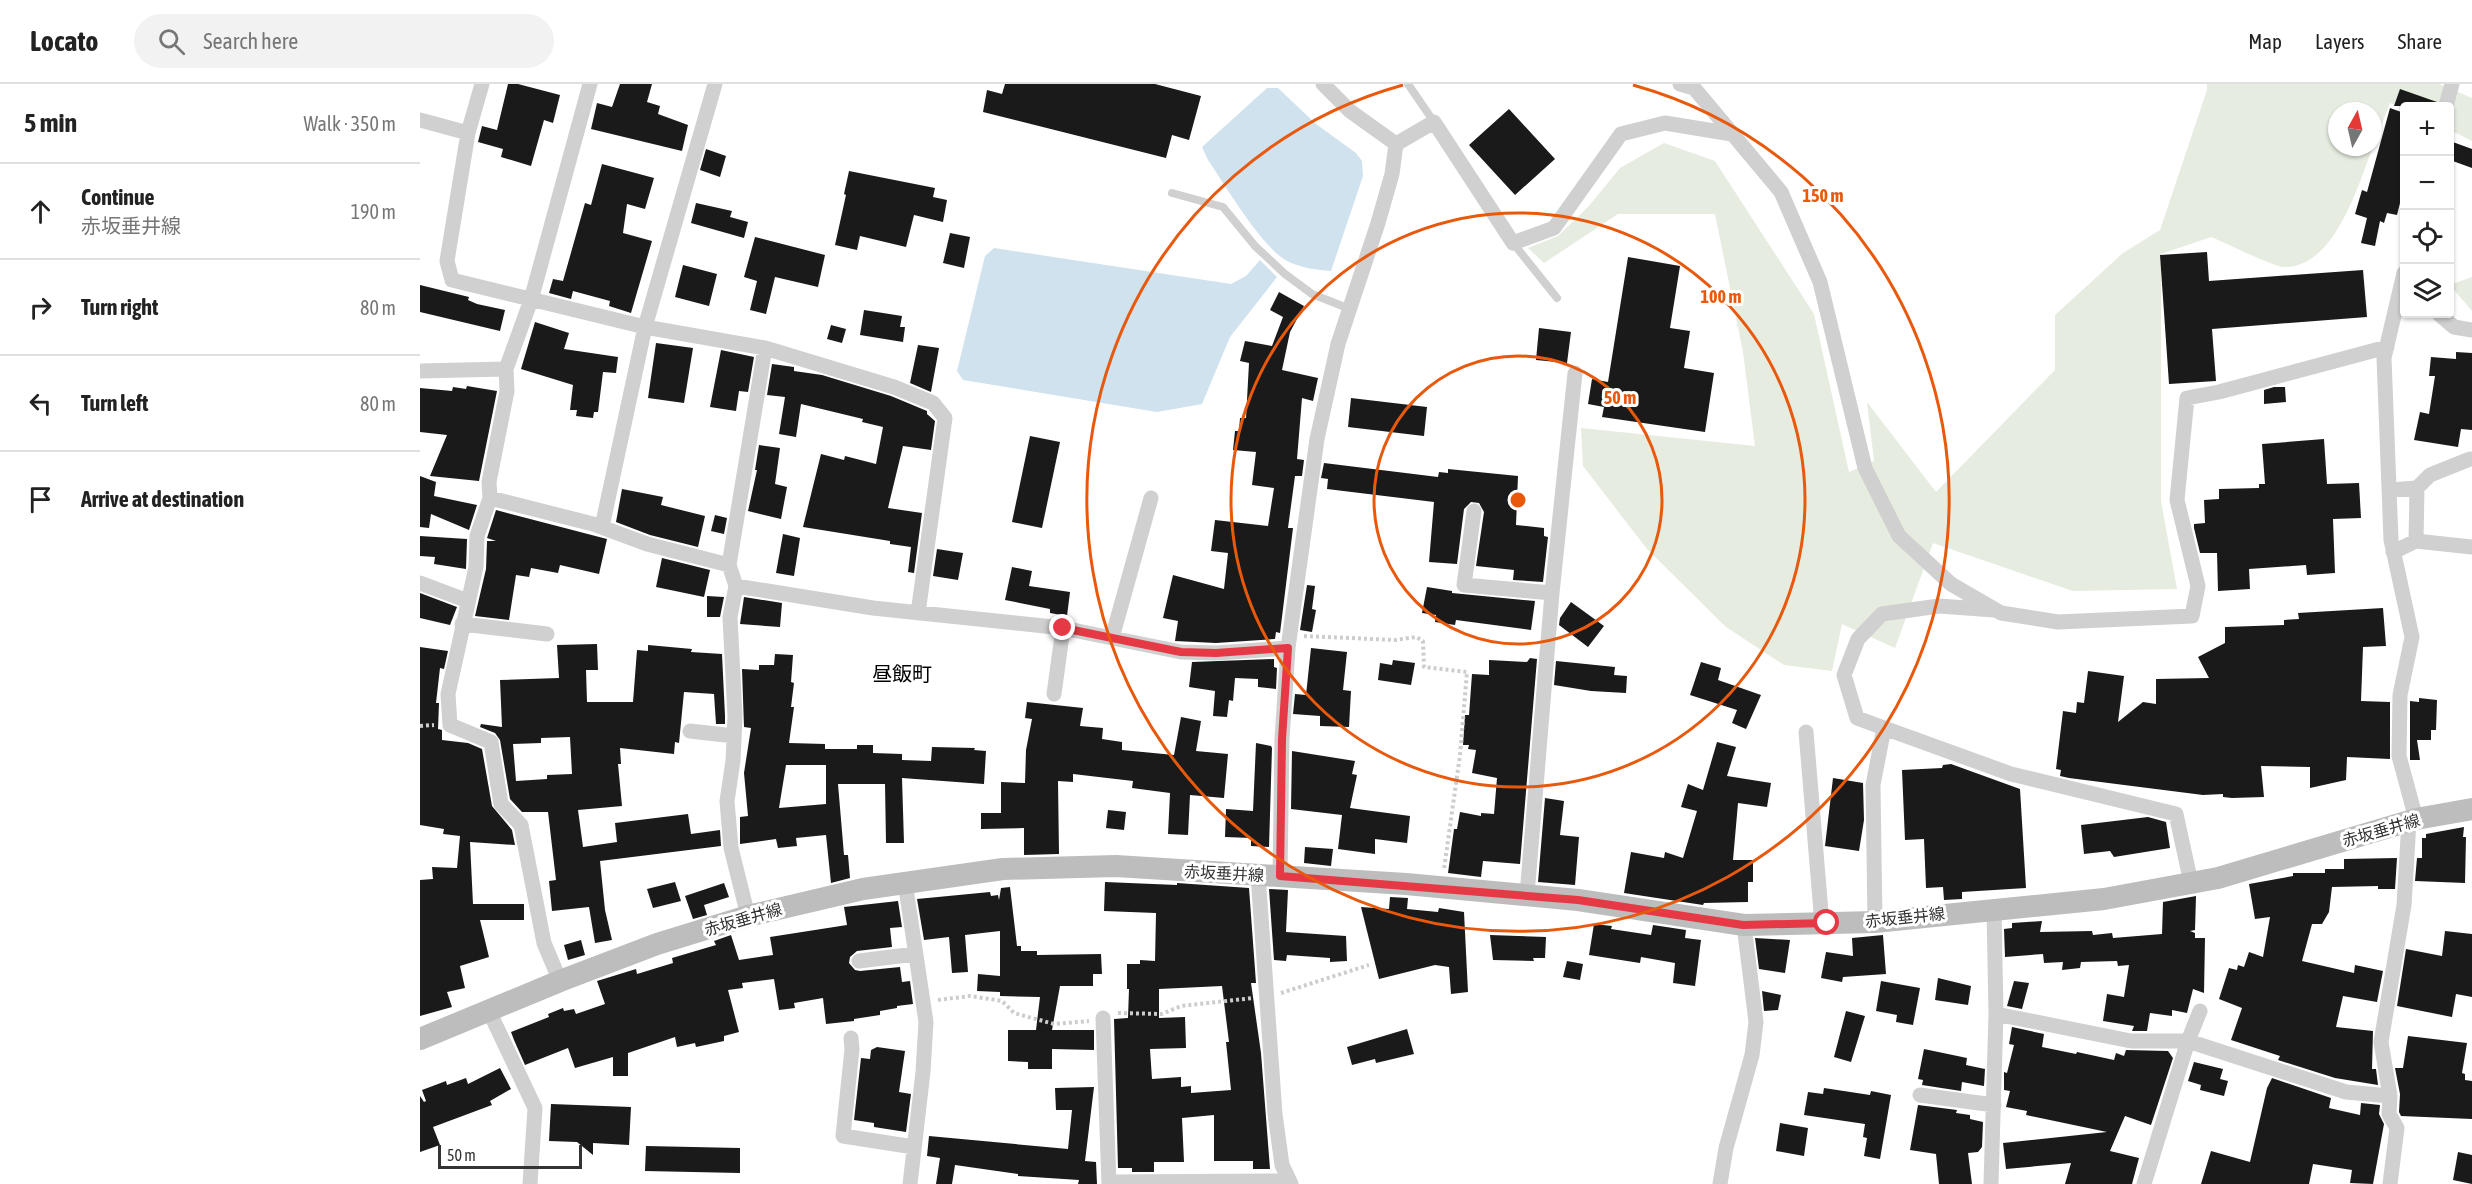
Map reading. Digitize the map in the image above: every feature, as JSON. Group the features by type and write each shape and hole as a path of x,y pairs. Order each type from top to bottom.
{"main road":[{"name":"赤坂垂井線","path":"420,1039 657,944 748,916 863,889 1003,869 1116,866 1280,876 1578,900 1743,925 1822,924 2104,899 2218,878 2412,820 2472,809"}],"street":[{"path":"482,84 468,133 447,261 452,280 645,327 765,348 904,391 933,403 945,418 918,613"},
{"path":"560,981 544,943 522,825 501,804 491,742 450,725 448,694 476,567 477,536 490,498 489,482 507,391 506,369 531,300 590,84"},
{"path":"602,527 645,327 715,84"},
{"path":"1323,84 1350,111 1396,144"},
{"path":"1680,84 1694,88 1781,192 1820,282 1865,468 1899,536 1951,584 1997,610"},
{"path":"2447,102 2452,84"},
{"path":"420,120 468,133"},
{"path":"1396,144 1434,122 1513,243 1554,228 1621,134 1665,123 1732,134"},
{"path":"1280,876 1282,739 1289,643 1317,439 1338,344 1381,213 1392,174 1396,144"},
{"path":"2390,1184 2397,1128 2389,1114 2390,1096 2381,1042 2404,905 2412,820 2399,756 2400,695 2412,638 2393,552 2384,358 2400,298"},
{"path":"2444,318 2454,327 2472,330"},
{"path":"2191,883 2176,814 2011,774 1857,718 1844,675 1858,639 1882,614 1939,606 1997,610 2058,622 2192,616 2198,586 2177,500 2187,398 2219,392 2387,347"},
{"path":"748,916 731,848 727,801 734,736 730,617 736,586 729,565 765,348"},
{"path":"420,371 506,369"},
{"path":"1527,895 1552,593 1575,373"},
{"path":"2389,490 2417,488 2430,476 2470,459"},
{"path":"2416,542 2417,488"},
{"path":"490,498 602,527 646,544 729,565"},
{"path":"1112,638 1151,498"},
{"path":"1474,511 1464,585 1552,593"},
{"path":"2393,552 2416,542 2472,547"},
{"path":"420,584 468,601"},
{"path":"736,586 873,608 1063,628 1181,652 1216,653 1289,643"},
{"path":"462,624 548,634"},
{"path":"1054,694 1063,628"},
{"path":"1875,921 1873,785 1884,728"},
{"path":"690,731 734,736"},
{"path":"1806,732 1822,924"},
{"path":"1103,1018 1109,1183 1290,1183 1282,1165 1275,1114 1258,875"},
{"path":"904,882 926,1022 923,1072 910,1184"},
{"path":"1991,1184 1996,1014 1994,909"},
{"path":"1720,1184 1726,1148 1752,1055 1756,1022 1743,925"},
{"path":"859,961 915,954"},
{"path":"489,1011 536,1108 530,1184"},
{"path":"2144,1184 2188,1041 2200,1011"},
{"path":"1996,1014 2131,1041 2188,1041 2346,1092 2390,1096"},
{"path":"851,1038 852,1049 843,1136 914,1147"},
{"path":"1920,1095 1994,1105"}],"lane":[{"path":"1408,84 1434,122"},
{"path":"1172,193 1223,207 1255,246 1285,274 1312,294 1350,309"},
{"path":"1513,243 1557,298"}],"path":[{"path":"1289,643 1395,640 1416,637 1423,641 1424,667 1467,672 1460,755 1441,888"},
{"path":"922,1002 970,996 1002,1001 1014,1013 1054,1024 1103,1018 1111,1013 1162,1014 1181,1006 1268,997 1369,965"}],"shaded area":[{"path":"2207,84 2439,84 2472,98 2472,141 2454,132 2454,102 2400,102 2400,107 2390,103 2382,124 2382,102 2328,102 2328,156 2370,156 2342,222 2317,254 2302,264 2284,267 2211,237 2161,254 2161,501 2177,589 2073,591 1933,543 1895,648 1842,624 1832,671 1784,665 1726,627 1647,549 1583,466 1581,428 1755,446 1743,352 1715,214 1618,214 1544,263 1528,248 1558,236 1588,207 1620,168 1664,143 1715,161 1814,314 1849,472 1874,461 1867,402 1936,492 2055,370 2055,315 2123,253 2160,230 2207,90"},
{"path":"2472,277 2472,311 2454,290 2454,284"}],"water":[{"path":"1267,88 1278,88 1316,124 1356,153 1362,161 1363,176 1331,271 1299,266 1289,262 1268,245 1208,160 1202,147"},
{"path":"994,248 1231,284 1246,276 1260,260 1277,277 1230,337 1202,404 1157,412 963,380 957,371 985,256"}],"building":[{"path":"508,84 518,84 560,95 553,123 544,120 531,166 501,157 503,149 478,142 482,126 497,130"},
{"path":"620,84 652,84 647,102 660,106 658,114 688,125 682,151 591,129 597,103 612,107"},
{"path":"1005,84 1155,84 1201,96 1189,140 1172,135 1166,158 983,112 987,90 1002,94"},
{"path":"2400,89 2437,102 2400,102 2400,106 2394,106"},
{"path":"2390,108 2400,112 2400,203 2397,215 2387,213 2384,223 2380,221 2375,246 2361,243 2367,218 2355,214 2362,190 2367,192 2377,156 2382,156 2382,137"},
{"path":"1509,109 1555,159 1515,195 1469,145"},
{"path":"2454,142 2472,149 2472,168 2454,161"},
{"path":"706,149 726,156 720,177 700,170"},
{"path":"602,164 654,178 645,209 627,204 623,233 652,241 631,313 609,306 610,301 573,291 571,299 549,293 553,279 563,281 585,203 591,205"},
{"path":"849,171 935,188 933,197 947,200 943,222 914,215 906,247 860,236 857,250 835,245"},
{"path":"696,203 732,211 730,217 748,222 744,238 691,223"},
{"path":"950,233 970,237 964,268 943,263"},
{"path":"755,237 825,255 818,287 775,277 766,314 750,310 757,281 744,277"},
{"path":"2207,252 2209,281 2363,270 2367,317 2212,329 2216,381 2169,384 2160,255"},
{"path":"1628,257 1680,266 1670,328 1690,331 1684,368 1714,373 1705,432 1602,417 1604,407 1588,404 1592,379 1608,382"},
{"path":"683,265 717,274 709,306 675,297"},
{"path":"420,285 469,297 468,300 477,304 505,310 500,331 420,312"},
{"path":"1279,292 1304,306 1290,332 1282,370 1318,378 1313,401 1302,398 1297,459 1304,460 1302,476 1295,476 1288,528 1293,528 1280,633 1276,632 1275,639 1216,643 1175,641 1178,621 1163,618 1173,575 1224,589 1228,553 1211,551 1215,520 1268,526 1274,488 1252,485 1256,452 1233,450 1235,431 1239,431 1240,418 1246,418 1249,363 1240,361 1245,341 1272,346 1283,317 1270,310"},
{"path":"864,310 902,316 900,327 905,327 903,342 860,335"},
{"path":"535,322 569,333 564,349 618,357 616,373 603,372 598,412 594,412 593,418 576,416 577,410 570,410 573,385 521,369"},
{"path":"831,325 846,329 842,343 827,339"},
{"path":"1539,328 1571,332 1567,363 1536,360"},
{"path":"656,343 693,348 684,403 648,398"},
{"path":"918,345 939,348 931,392 910,383"},
{"path":"721,350 754,357 748,392 739,391 736,411 710,407"},
{"path":"2456,352 2472,353 2472,430 2461,429 2458,447 2414,440 2420,412 2429,414 2435,376 2429,376 2431,357 2456,359"},
{"path":"772,364 794,367 794,371 822,375 891,396 927,411 927,414 935,421 931,450 903,446 888,508 922,513 914,573 908,572 911,547 890,544 890,541 803,527 821,454 844,460 845,456 876,464 883,427 862,422 863,419 801,404 796,437 779,434 785,397 767,395"},
{"path":"467,386 497,391 479,481 430,476 447,435 420,432 420,388 452,391 453,387 466,389"},
{"path":"2285,387 2286,402 2264,404 2264,390"},
{"path":"1351,398 1427,407 1424,436 1348,427"},
{"path":"1030,436 1060,442 1042,528 1012,522"},
{"path":"2324,439 2327,484 2359,483 2361,518 2333,519 2335,573 2307,575 2306,565 2249,569 2250,589 2218,591 2217,553 2200,553 2194,528 2194,524 2205,523 2204,500 2219,499 2219,489 2259,488 2259,484 2265,484 2262,444"},
{"path":"759,445 780,448 775,484 787,487 781,519 748,511 757,470 755,470"},
{"path":"1324,463 1438,477 1439,472 1448,473 1448,469 1518,476 1516,525 1544,528 1544,536 1548,537 1543,582 1513,580 1514,570 1476,566 1484,512 1479,503 1471,502 1464,509 1457,564 1429,562 1434,502 1327,489 1328,479 1321,478"},
{"path":"420,476 436,482 434,496 477,505 469,530 431,514 429,528 420,527"},
{"path":"622,489 663,497 661,505 705,516 698,547 650,535 616,522"},
{"path":"496,510 607,539 599,574 560,565 558,573 531,568 529,577 516,575 509,620 475,616 486,569 487,541 496,541 487,538"},
{"path":"715,515 727,518 724,534 711,531"},
{"path":"783,534 800,538 794,576 776,573"},
{"path":"420,536 467,539 466,569 434,564 435,557 420,556"},
{"path":"937,549 963,553 958,580 933,576"},
{"path":"662,558 710,570 704,597 656,587"},
{"path":"1012,567 1032,571 1029,586 1070,592 1067,616 1050,613 1050,609 1005,600"},
{"path":"1307,585 1315,586 1312,609 1316,610 1312,632 1300,630"},
{"path":"1427,587 1452,591 1452,593 1535,601 1531,630 1456,620 1455,625 1435,622 1436,615 1422,613"},
{"path":"420,593 457,607 450,625 420,618"},
{"path":"707,596 724,597 720,617 707,617"},
{"path":"744,597 782,603 780,627 740,624"},
{"path":"1571,602 1604,626 1588,647 1559,625 1560,618"},
{"path":"2383,608 2386,646 2363,647 2361,701 2390,702 2390,759 2347,757 2346,780 2310,788 2310,767 2261,766 2264,797 2232,798 2223,797 2223,794 2203,795 2069,778 2060,776 2061,770 2056,769 2063,711 2076,713 2077,702 2084,703 2088,671 2124,676 2118,722 2143,702 2156,704 2156,679 2209,678 2198,657 2225,643 2225,627 2284,625 2284,620 2299,619 2298,613"},
{"path":"597,644 598,670 586,670 587,702 633,702 637,650 648,651 648,645 722,654 725,724 716,724 714,694 684,692 679,743 675,742 674,754 620,748 621,764 618,764 622,806 578,810 583,847 617,842 615,823 688,814 691,834 720,830 721,846 600,861 605,910 612,940 595,943 589,907 552,911 549,881 556,880 548,812 522,812 510,799 500,740 495,733 480,727 481,724 502,727 500,680 559,678 557,645","holes":["570,737 572,774 547,775 547,779 516,781 513,744 541,743 541,738"]},
{"path":"420,647 448,651 444,669 440,668 436,703 439,703 438,729 442,730 442,740 468,743 482,749 492,806 512,830 515,845 470,842 473,904 524,904 524,920 480,920 489,957 460,966 465,988 447,992 452,1007 420,1016 420,880 433,879 432,867 457,868 460,836 443,834 444,829 420,825"},
{"path":"1311,648 1347,652 1343,690 1351,691 1349,727 1320,726 1320,716 1293,714 1295,694 1306,695"},
{"path":"775,654 793,655 791,682 794,683 791,707 794,707 789,743 825,744 825,749 857,749 857,745 873,745 873,753 902,754 902,760 931,761 932,747 975,748 974,750 986,751 984,784 902,778 904,843 886,843 885,784 838,784 844,855 848,855 850,878 831,883 826,835 796,838 797,846 778,848 776,839 740,844 740,817 748,816 744,773 751,728 744,727 742,669 759,670 759,665 774,665","holes":["786,765 826,765 826,804 779,808"]},
{"path":"1530,658 1537,659 1520,864 1483,861 1481,877 1448,873 1454,829 1457,829 1460,812 1481,816 1481,813 1494,814 1497,778 1472,773 1476,750 1468,749 1469,745 1463,745 1465,715 1469,715 1472,674 1489,675 1489,660 1527,662"},
{"path":"1274,659 1274,667 1277,668 1276,689 1258,687 1258,679 1235,678 1233,701 1229,700 1227,717 1213,716 1215,691 1189,687 1192,662"},
{"path":"1393,660 1415,663 1411,685 1378,680 1380,663 1392,665"},
{"path":"1556,661 1615,667 1614,675 1627,676 1626,693 1591,691 1554,685"},
{"path":"1701,662 1721,668 1718,680 1761,695 1746,729 1732,723 1737,710 1690,695"},
{"path":"2419,698 2437,700 2436,730 2431,730 2431,740 2417,740 2420,760 2410,760 2410,701 2419,702"},
{"path":"1027,702 1083,708 1080,726 1103,728 1102,739 1122,742 1122,750 1174,755 1181,717 1201,721 1196,751 1228,754 1224,798 1190,795 1188,835 1168,834 1170,793 1132,788 1133,781 1073,774 1073,782 1058,781 1059,854 1024,855 1024,828 981,829 981,813 1001,813 1001,782 1025,783 1026,750 1032,719 1025,718"},
{"path":"1717,742 1736,747 1727,776 1771,783 1767,807 1738,803 1733,860 1753,860 1753,882 1748,882 1748,902 1704,903 1703,905 1624,893 1631,852 1664,858 1665,852 1683,858 1697,811 1681,807 1688,784 1703,790"},
{"path":"1256,743 1272,748 1269,847 1251,846 1251,838 1225,837 1226,809 1253,811"},
{"path":"1292,751 1355,761 1352,774 1357,775 1350,808 1410,816 1407,843 1375,839 1375,854 1338,849 1342,815 1291,809"},
{"path":"1951,764 2020,789 2026,888 1962,892 1962,899 1944,900 1943,887 1926,888 1924,839 1905,840 1902,770 1942,768 1943,765"},
{"path":"1833,778 1863,783 1864,820 1859,851 1825,846"},
{"path":"1545,798 1564,801 1560,835 1579,837 1575,885 1538,882"},
{"path":"1108,810 1126,812 1124,830 1106,828"},
{"path":"2148,817 2166,822 2170,848 2114,857 2110,851 2084,854 2081,825"},
{"path":"2464,827 2463,837 2466,837 2465,883 2415,881 2417,858 2422,858 2422,838 2426,838 2426,834"},
{"path":"1305,847 1333,849 1331,866 1304,863"},
{"path":"2397,858 2395,889 2378,889 2378,886 2332,887 2329,912 2322,924 2312,924 2302,961 2354,973 2355,965 2383,971 2377,1002 2343,996 2336,1027 2373,1031 2372,1069 2376,1069 2378,1085 2335,1078 2278,1060 2280,1056 2231,1040 2242,1008 2219,999 2229,968 2237,970 2238,965 2244,967 2249,952 2263,957 2270,917 2255,919 2249,884 2293,876 2293,873 2325,873 2325,869 2344,869 2344,859"},
{"path":"675,882 681,901 653,908 647,889"},
{"path":"1105,882 1177,885 1177,883 1249,888 1256,983 1251,983 1261,1053 1270,1169 1253,1169 1253,1161 1214,1161 1214,1115 1182,1118 1184,1162 1154,1162 1154,1172 1132,1172 1132,1168 1118,1168 1114,1019 1128,1018 1127,964 1140,964 1140,960 1155,961 1156,913 1104,911","holes":["1222,986 1229,1042 1226,1042 1231,1090 1191,1093 1191,1086 1181,1087 1181,1077 1152,1079 1150,1049 1186,1048 1185,1017 1159,1018 1159,989"]},
{"path":"724,883 729,897 704,905 707,915 693,919 685,896"},
{"path":"1010,887 1017,946 1021,946 1021,951 1037,951 1037,955 1101,954 1102,974 1093,974 1093,986 1060,986 1052,1030 1094,1030 1094,1050 1052,1049 1052,1069 1028,1069 1028,1062 1008,1061 1008,1030 1036,1030 1040,997 1000,996 1000,992 977,991 978,974 1000,976 1000,931 965,935 968,972 952,973 949,937 924,940 917,899 990,892 991,896 998,895 999,900 1001,888"},
{"path":"1269,889 1288,890 1286,932 1346,936 1347,961 1330,962 1330,958 1287,955 1286,961 1274,960"},
{"path":"2196,896 2195,930 2190,931 2195,933 2195,938 2205,938 2204,993 2193,989 2187,1013 2172,1010 2172,1016 2150,1013 2147,1031 2132,1031 2134,1026 2103,1021 2107,994 2124,997 2129,965 2118,966 2117,961 2081,962 2080,968 2062,970 2063,962 2044,963 2043,954 2005,957 2004,929 2012,928 2012,923 2042,921 2040,932 2092,931 2093,935 2112,933 2113,938 2162,934 2163,902"},
{"path":"1390,897 1408,898 1407,909 1438,912 1439,908 1464,912 1468,992 1451,994 1449,967 1435,965 1379,979 1361,907 1389,909"},
{"path":"898,901 902,927 890,928 892,947 857,951 850,957 849,963 855,970 860,971 900,967 902,982 910,981 913,1004 897,1006 897,1008 880,1011 880,1015 854,1019 854,1021 826,1024 823,998 794,1003 795,1008 779,1010 774,979 742,983 743,988 728,990 739,1032 724,1036 724,1041 696,1047 695,1043 677,1047 675,1037 628,1053 628,1076 613,1076 613,1057 575,1068 568,1048 525,1065 511,1032 549,1017 548,1014 563,1008 564,1011 574,1009 576,1014 605,1004 597,981 636,969 637,974 673,963 672,958 716,945 714,941 731,935 739,960 773,955 770,937 847,925 844,907"},
{"path":"1594,924 1651,935 1653,925 1686,930 1685,938 1701,940 1695,986 1673,983 1675,963 1641,957 1640,963 1589,955"},
{"path":"2445,931 2472,934 2472,997 2456,994 2452,1017 2397,1006 2406,949 2442,956"},
{"path":"1490,935 1546,937 1545,958 1533,958 1534,961 1493,960"},
{"path":"1883,935 1886,974 1843,977 1842,982 1821,978 1826,952 1853,956 1852,938"},
{"path":"1755,938 1790,940 1785,973 1759,969"},
{"path":"581,940 585,955 568,960 564,945"},
{"path":"1567,961 1583,964 1580,980 1563,977"},
{"path":"1938,978 1971,986 1968,1005 1935,1000"},
{"path":"1881,981 1920,988 1913,1025 1896,1022 1897,1015 1876,1011"},
{"path":"2014,981 2029,983 2022,1009 2007,1006"},
{"path":"1762,991 1781,995 1778,1010 1764,1011"},
{"path":"1846,1011 1865,1016 1851,1062 1834,1057"},
{"path":"2012,1027 2044,1034 2042,1047 2114,1060 2116,1053 2124,1056 2126,1050 2168,1051 2173,1058 2151,1125 2125,1116 2110,1151 2139,1158 2132,1184 2065,1184 2071,1163 2006,1169 2003,1143 2107,1132 2026,1115 2027,1111 2006,1107 2010,1091 2004,1090 2004,1072 2007,1073 2014,1045 2009,1044"},
{"path":"1407,1029 1414,1054 1376,1063 1375,1059 1352,1065 1347,1047"},
{"path":"2408,1036 2467,1043 2462,1073 2465,1074 2465,1080 2472,1081 2472,1119 2401,1116 2395,1068 2403,1068"},
{"path":"877,1047 905,1051 899,1092 911,1094 906,1132 874,1127 874,1123 854,1120 861,1058 870,1059 871,1050"},
{"path":"1924,1049 1967,1058 1966,1065 1985,1069 1984,1086 1962,1082 1961,1091 1922,1085 1923,1080 1918,1079"},
{"path":"2194,1062 2223,1069 2220,1079 2228,1081 2224,1096 2200,1090 2201,1085 2188,1081"},
{"path":"500,1068 511,1089 490,1101 492,1105 433,1127 440,1145 420,1152 420,1096 424,1102 426,1101 422,1090 446,1081 447,1085 466,1078 468,1084"},
{"path":"2272,1078 2331,1098 2329,1108 2360,1115 2361,1103 2380,1105 2379,1114 2384,1124 2373,1184 2350,1183 2352,1170 2313,1164 2309,1184 2201,1184 2211,1151 2250,1162 2267,1088"},
{"path":"1094,1087 1085,1161 1096,1162 1097,1184 1078,1184 1079,1180 1018,1176 1018,1174 955,1165 952,1184 936,1184 940,1158 927,1156 929,1136 1068,1149 1072,1110 1056,1110 1055,1088"},
{"path":"1824,1088 1870,1095 1871,1091 1891,1095 1880,1159 1864,1156 1867,1138 1863,1137 1865,1124 1804,1115 1808,1092 1823,1094"},
{"path":"551,1104 631,1107 629,1145 593,1143 593,1155 577,1142 549,1141"},
{"path":"1918,1105 1957,1110 1956,1113 1970,1115 1970,1119 1983,1122 1982,1147 1978,1152 1968,1153 1972,1184 1939,1184 1936,1154 1910,1150"},
{"path":"1780,1123 1808,1128 1804,1156 1776,1151"},
{"path":"646,1146 740,1148 740,1173 645,1171"},
{"path":"2458,1152 2472,1155 2472,1184 2453,1180"}],"district":[{"name":"昼飯町","path":"902,673"}],"route":[{"path":"1063,628 1181,652 1216,653 1288,648 1282,739 1280,876 1406,884 1578,900 1743,925 1827,923"}]}
